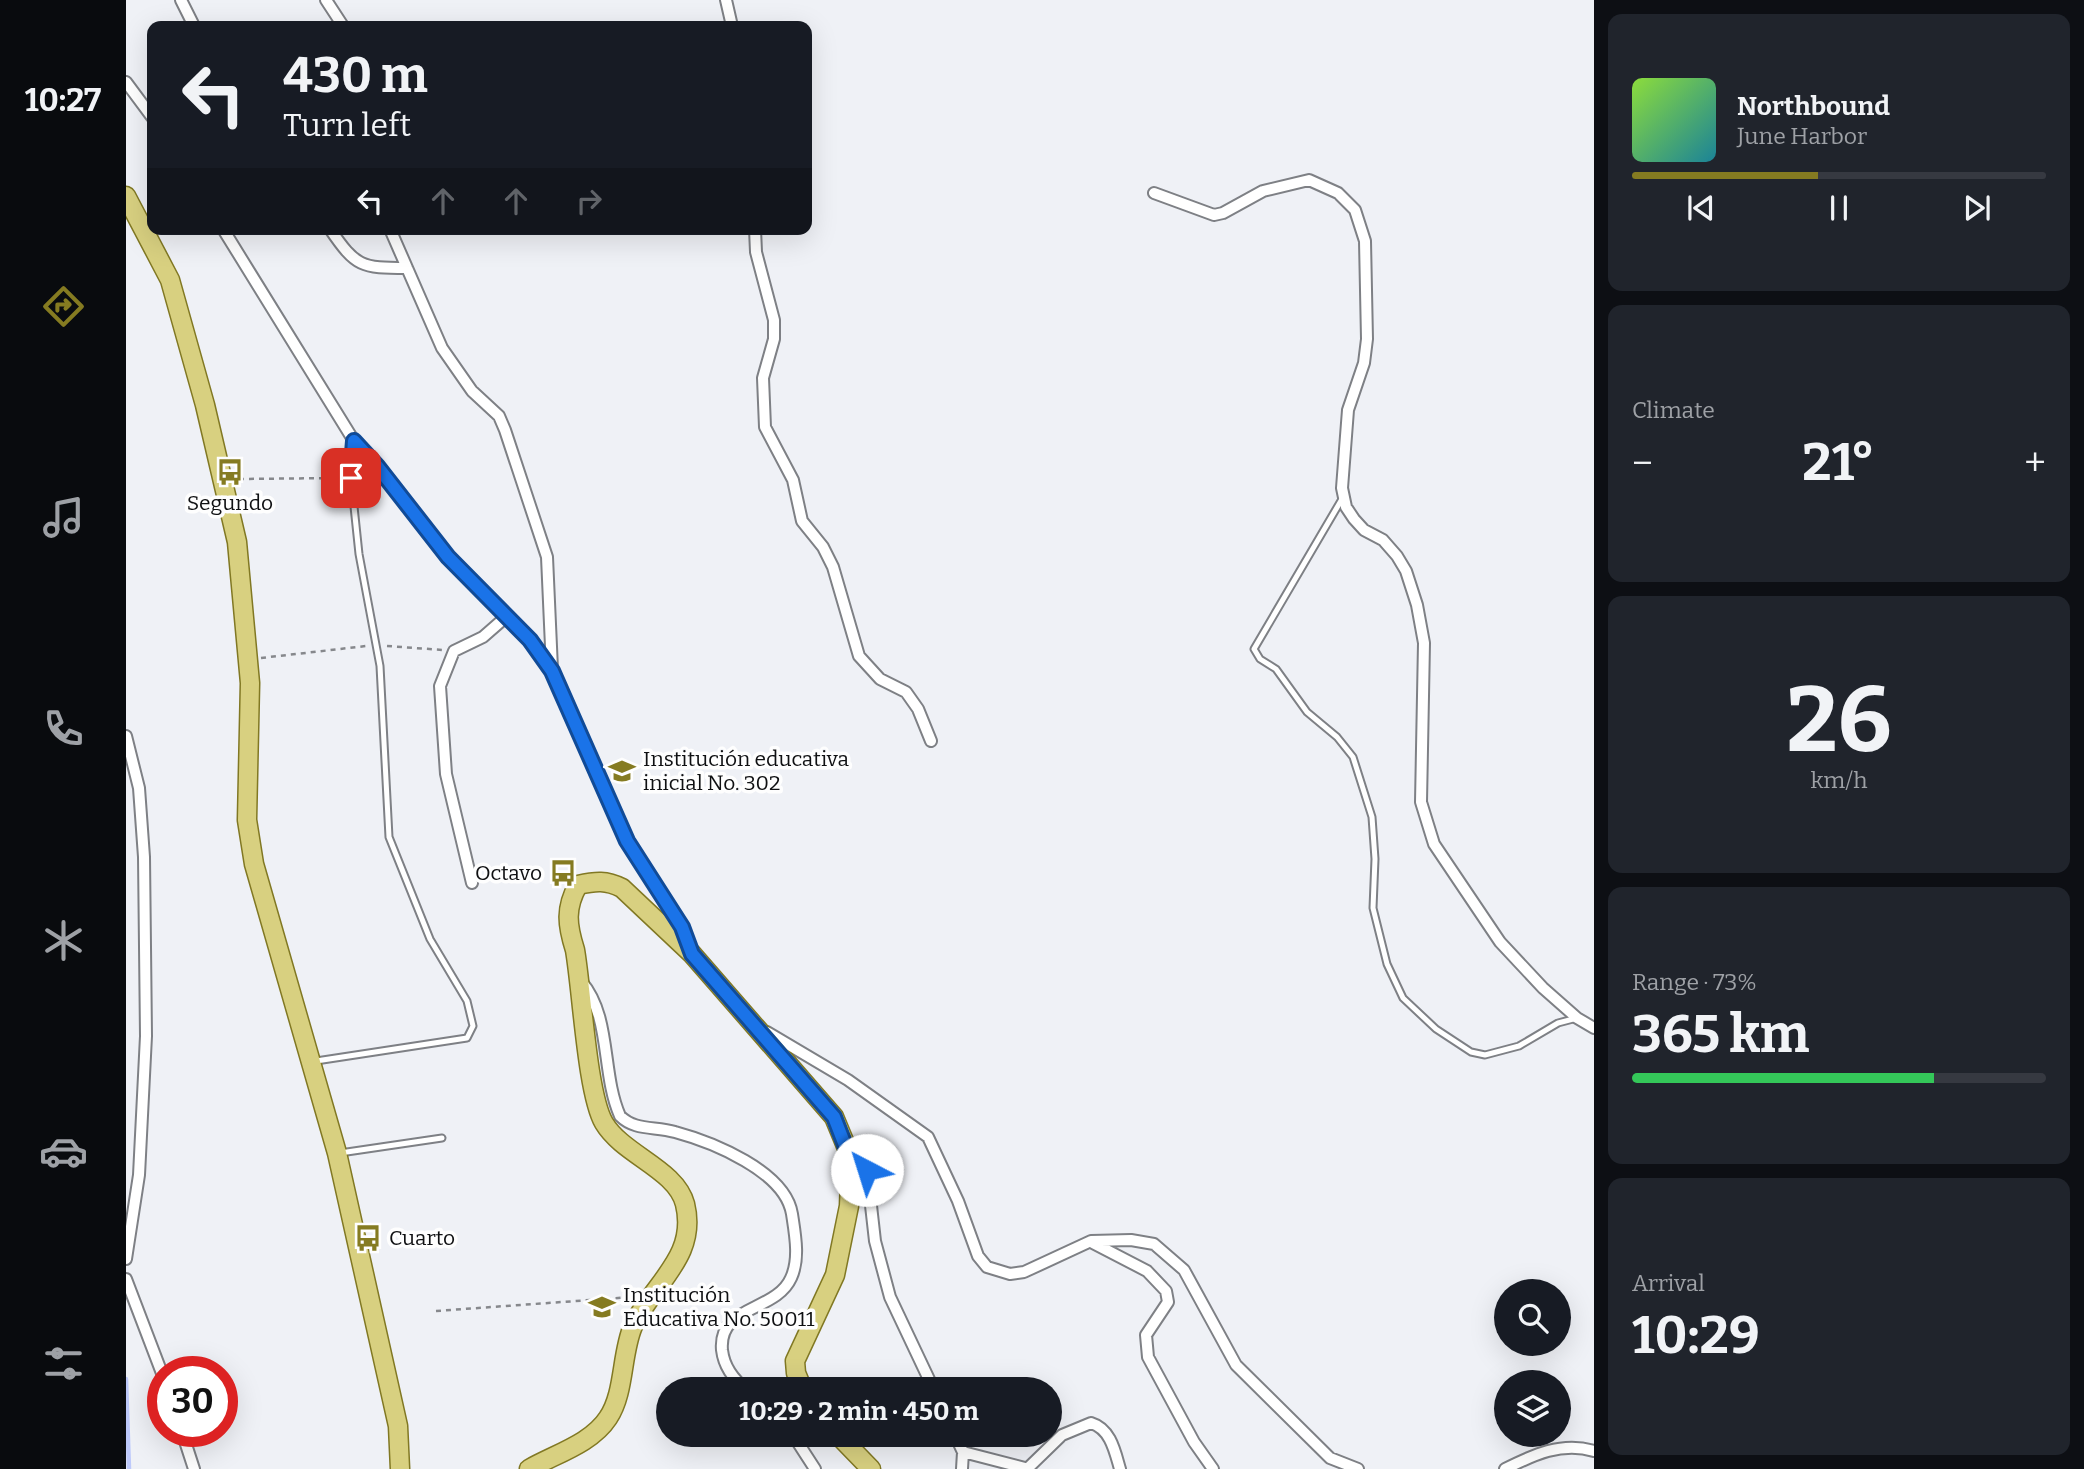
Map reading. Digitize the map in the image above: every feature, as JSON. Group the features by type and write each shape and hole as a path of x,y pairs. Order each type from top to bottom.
{"main road":[{"path":"126,196 170,280 237,542 250,684 247,820 254,864 337,1153 398,1426 400,1469"},
{"path":"529,1469 594,1435 610,1416 631,1334 653,1295 681,1258 687,1232 685,1203 676,1185 614,1138 602,1119 594,1094 580,980 569,929 568,903 579,885 609,881 622,888 692,954 834,1117 850,1158 849,1206 835,1275 795,1361 798,1377"},
{"path":"849,1447 870,1469"}],"street":[{"path":"181,0 192,21"},
{"path":"326,0 340,21"},
{"path":"726,0 731,21"},
{"path":"126,82 147,110"},
{"path":"1154,193 1214,215 1230,210 1263,191 1309,180 1338,193 1355,210 1365,241 1367,339 1364,363 1348,410 1344,447 1344,497 1346,507 1364,530 1383,540 1397,556 1406,571 1417,606 1424,643 1421,802 1434,844 1500,942 1543,988 1577,1018 1594,1028"},
{"path":"227,235 354,441 377,466 448,557 530,640 552,671 627,841 682,927 692,954"},
{"path":"334,235 349,257 359,263 407,268"},
{"path":"393,235 442,348 472,391 499,416 505,430 547,557 552,671"},
{"path":"755,235 756,252 774,320 774,340 764,378 765,427 793,480 802,521 823,547 833,567 859,656 880,679 906,692 918,709 930,741"},
{"path":"472,883 446,774 440,686 454,651 483,637 507,617"},
{"path":"126,736 139,788 143,843 146,1037 139,1175 126,1259"},
{"path":"580,980 592,993 617,1109 625,1121 631,1125 676,1132 727,1153 774,1180 785,1194 791,1211 796,1245 791,1279 777,1294 729,1322 721,1339 729,1370 735,1377"},
{"path":"749,1021 848,1080 928,1137 958,1201 978,1255 987,1267 1010,1274 1024,1272 1091,1241 1131,1240 1154,1244 1184,1270 1236,1365 1331,1458 1357,1469"},
{"path":"850,1158 867,1170 874,1241 890,1297 928,1377"},
{"path":"1091,1241 1147,1271 1166,1291 1168,1302 1146,1335 1149,1357 1194,1442 1213,1469"},
{"path":"126,1279 155,1356"},
{"path":"963,1452 1029,1469 1062,1436 1091,1423 1102,1429 1111,1441 1120,1469"},
{"path":"1504,1469 1551,1450 1578,1446 1594,1451"},
{"path":"187,1447 194,1469"},
{"path":"801,1447 815,1469"},
{"path":"961,1447 962,1469"}],"lane":[{"path":"311,1062 467,1038 473,1026 467,1001 430,939 389,837 378,645 359,554 351,478 354,441"},
{"path":"1344,497 1254,649 1260,659 1276,669 1307,712 1336,737 1353,757 1372,817 1375,859 1373,908 1387,964 1403,998 1436,1029 1471,1052 1500,1053 1535,1039 1558,1023 1577,1018"},
{"path":"337,1153 442,1138"}],"path":[{"path":"222,479 351,478"},
{"path":"248,659 378,645 454,651"},
{"path":"436,1311 653,1295"}],"waterway":[{"path":"126,1379 129,1469"}],"place":[{"name":"Segundo","path":"230,472"},
{"name":"Institución educativa inicial No. 302","path":"622,771"},
{"name":"Octavo","path":"563,873"},
{"name":"Cuarto","path":"368,1238"},
{"name":"Institución Educativa No. 50011","path":"602,1307"}],"route":[{"path":"351,478 354,441 377,466 448,557 530,640 552,671 627,841 682,927 692,954 834,1117 850,1158 861,1163 867,1170"}]}
